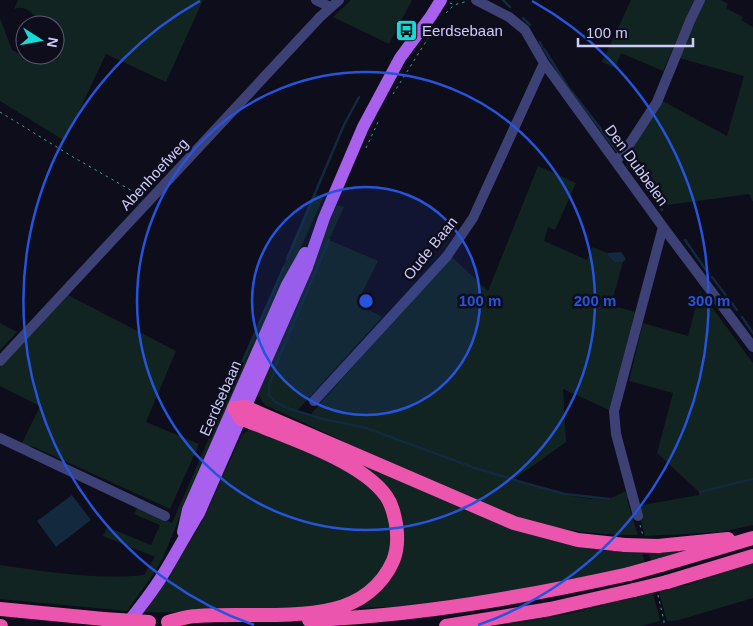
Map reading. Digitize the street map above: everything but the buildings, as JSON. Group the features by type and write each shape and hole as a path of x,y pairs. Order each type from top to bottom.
{"highway":[{"path":"240,411 514,523 578,540 658,546 722,539 752,539"},
{"path":"168,622 195,616 272,615 334,609 363,598 381,582 394,558 398,546 395,519 389,501 378,486 353,467 240,411"},
{"path":"0,609 150,622 228,623 311,620 410,612 493,601 630,574 752,539"},
{"path":"446,626 550,609 634,590 753,556"}],"main road":[{"name":"Eerdsebaan","path":"415,36 420,19 430,0"},
{"name":"Eerdsebaan","path":"125,626 161,578 199,513 240,411 287,285 324,218 363,127 400,58 441,0"}],"street":[{"path":"316,0 330,7"},
{"name":"Abenhoefweg","path":"0,361 330,7 339,0"},
{"name":"Den Dubbelen","path":"476,0 487,7 491,4 525,30 544,62 663,227 614,411 616,434 638,516"},
{"path":"615,161 624,154 657,102 692,14 700,0"},
{"name":"Oude Baan","path":"314,401 447,256 460,239 478,208 544,62"},
{"path":"663,227 753,347"},
{"path":"0,438 165,516"}],"path":[{"path":"446,0 454,5"},
{"path":"445,14 454,5 469,0"},
{"path":"391,98 435,28"},
{"path":"0,112 137,194"},
{"path":"362,155 382,114"}],"green space":[{"path":"18,0 203,0 166,82 106,54 65,141 0,101 0,18 12,50 15,52 15,65 65,65 65,15 34,15 26,9 14,9"},
{"path":"351,0 412,0 389,44 333,17"},
{"path":"631,0 694,0 663,71 621,53 615,68 602,62"},
{"path":"705,0 721,0 728,4 726,8 743,17 741,20 753,27 753,202 749,194 659,206 623,159 661,100 727,136 744,76 679,58"},
{"path":"538,166 576,183 555,230 548,227 544,241 587,260 592,247 608,253 608,256 614,262 623,262 611,305 635,312 609,410 563,389 566,442 513,480 584,498 607,499 625,491 629,496 627,500 638,535 570,530 537,523 495,510 265,405 258,395 291,309 337,205 344,207 329,240 378,261 357,303 382,317 297,411 310,415 451,256 488,291"},
{"path":"315,194 323,198 183,509 162,560 127,611 0,599 0,565 90,576 144,575 155,557 103,536 107,527 151,545 160,525 134,514 138,506 172,523"},
{"path":"700,291 753,363 753,525 721,532 645,536 637,506 699,495 699,492 657,453 673,393 629,381 643,323 688,336"},
{"path":"68,295 176,351 146,422 199,444 170,509 34,447 21,445 40,406 0,386 0,367"},
{"path":"0,323 17,332 0,350"},
{"path":"250,429 262,432 356,475 375,493 385,510 391,529 390,549 383,567 372,581 357,593 320,607 289,610 140,612 166,578 201,524 242,435"},
{"path":"332,451 513,529 592,549 622,552 642,551 645,564 431,606 348,608 373,596 384,587 391,576 398,554 395,502"},
{"path":"716,546 651,562 648,551"},
{"path":"753,563 753,598 679,620 667,621 659,592 688,585"},
{"path":"653,593 660,621 642,626 503,626 573,613"}],"water":[{"path":"621,252 626,259 623,262 614,262 608,256 608,253"},
{"path":"72,495 91,520 56,547 37,521"}],"waterway":[{"path":"503,0 510,7"},
{"path":"523,18 530,25"},
{"path":"540,42 542,47"},
{"path":"544,49 568,87 600,128"},
{"path":"287,259 344,125 359,97"},
{"path":"601,130 617,151"},
{"path":"629,165 662,210"},
{"path":"329,240 277,362 269,386 269,395 275,402 290,409 323,419 366,428 475,468 528,484 565,494 609,499"},
{"path":"685,240 706,270"},
{"path":"238,372 284,267"},
{"path":"712,277 737,310"},
{"path":"742,317 753,333"},
{"path":"700,492 753,479"}],"place":[{"name":"Eerdsebaan","path":"406,30"}]}
